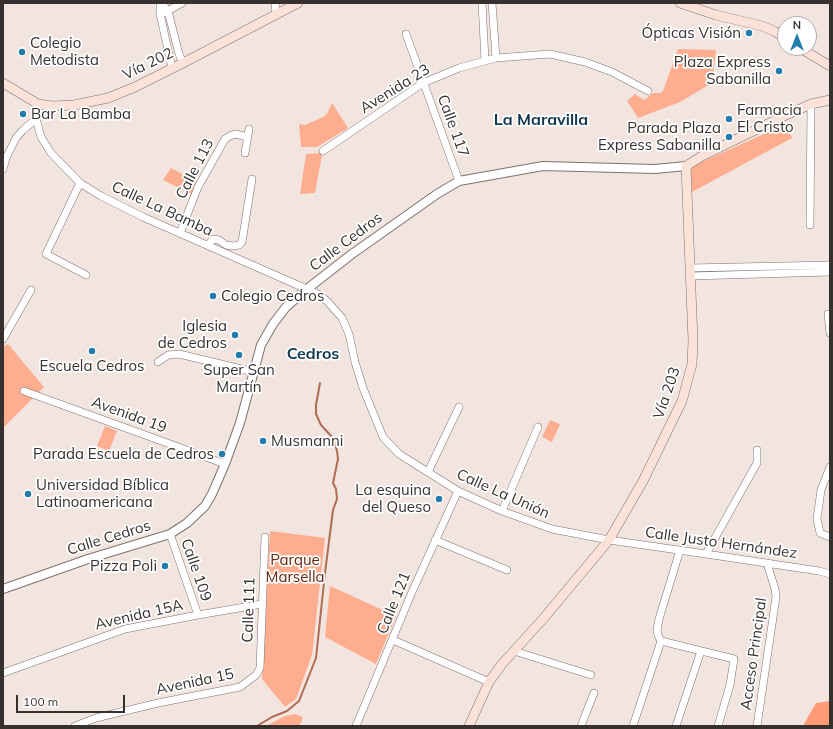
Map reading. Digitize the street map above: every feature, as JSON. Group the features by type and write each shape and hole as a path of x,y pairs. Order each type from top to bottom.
{"main road":[{"name":"Vía 202","path":"3,82 38,104 53,106 74,105 108,98 182,63 298,3"},
{"path":"680,3 716,15 762,26 777,34"},
{"path":"813,56 830,66"},
{"path":"686,166 702,156 811,104 830,100"},
{"name":"Vía 203","path":"469,726 489,682 502,664 543,619 609,540 663,442 682,401 692,364 693,341 686,166"}],"street":[{"path":"161,3 168,11 182,63"},
{"path":"161,3 160,14 172,68"},
{"path":"160,14 182,3"},
{"path":"275,3 276,14"},
{"path":"482,3 485,60"},
{"path":"492,3 496,58"},
{"name":"Calle 117","path":"406,34 459,181"},
{"name":"Avenida 23","path":"322,152 423,83 459,68 485,60 550,54 585,62 612,72 648,91"},
{"path":"3,169 6,158 16,138 36,119 38,104"},
{"path":"810,225 811,104"},
{"name":"Calle La Bamba","path":"36,119 41,137 51,153 80,183 143,217 306,289"},
{"path":"244,153 249,129"},
{"name":"Calle 113","path":"180,233 198,187 225,139 235,134 248,137"},
{"name":"Calle Cedros","path":"3,589 79,562 170,534 187,523 205,506 225,464 240,423 262,345 273,324 286,307 306,289 420,205 459,181 543,166 655,169 686,166"},
{"path":"208,245 211,240 215,239 229,246 237,246 242,242 252,179"},
{"path":"80,183 46,254 86,275"},
{"path":"690,272 762,270 830,265"},
{"path":"762,270 830,272"},
{"name":"Calle La Unión","path":"306,289 318,294 327,301 342,318 349,334 355,362 363,388 383,436 399,454 458,491 502,511 552,529 609,540"},
{"path":"3,338 31,290"},
{"path":"828,314 830,333"},
{"path":"158,362 168,355 179,354 254,372"},
{"name":"Avenida 19","path":"24,391 225,464"},
{"path":"428,472 459,407"},
{"path":"502,511 538,427"},
{"path":"706,554 757,463 757,450"},
{"path":"830,467 821,490 817,519 820,533 830,537"},
{"name":"Calle 121","path":"356,726 393,640 409,598 458,491"},
{"name":"Calle 109","path":"170,534 198,615"},
{"name":"Calle 111","path":"250,681 260,668 265,536"},
{"path":"435,540 507,570"},
{"name":"Calle Justo Hernández","path":"609,540 767,563 830,574"},
{"path":"633,726 661,641 657,630 659,619 680,550"},
{"name":"Acceso Principal","path":"757,726 766,674 776,597 767,563"},
{"name":"Avenida 15A","path":"3,673 125,629 262,604"},
{"path":"393,640 489,682"},
{"path":"661,641 734,659 730,685 718,726"},
{"path":"514,651 591,675"},
{"path":"676,726 701,651"},
{"name":"Avenida 15","path":"75,726 96,718 158,703 240,687 250,681"},
{"path":"581,726 594,693"}],"green space":[{"path":"678,49 716,50 712,83 680,102 638,118 627,101 635,94 644,100 653,93 661,93 663,91"},
{"path":"332,103 348,128 317,147 301,147 299,124 305,125 323,117 327,114"},
{"path":"786,124 792,138 692,192 691,170 695,165"},
{"path":"320,153 322,155 315,193 300,194 306,154"},
{"path":"171,168 197,182 191,194 163,180"},
{"path":"8,344 44,387 3,428 3,347"},
{"path":"550,420 560,424 552,442 542,437"},
{"path":"105,426 117,431 109,451 97,446"},
{"name":"Parque Marsella","path":"270,531 325,538 312,655 296,699 285,707 262,679"},
{"path":"330,586 396,616 376,664 325,637"},
{"path":"295,714 303,717 298,726 266,726 285,716"}],"shaded area":[{"path":"830,701 830,726 805,726 804,724 816,703"}],"waterway":[{"path":"257,726 272,717 287,711 299,701 316,658 333,510 337,499 336,489 333,483 338,459 333,438 321,425 316,414 320,383"}],"place":[{"name":"Ópticas Visión","path":"749,33"},
{"name":"Colegio Metodista","path":"22,52"},
{"name":"Plaza Express Sabanilla","path":"779,71"},
{"name":"Bar La Bamba","path":"23,114"},
{"name":"Farmacia El Cristo","path":"729,119"},
{"name":"Parada Plaza Express Sabanilla","path":"729,137"},
{"name":"Colegio Cedros","path":"213,296"},
{"name":"Iglesia de Cedros","path":"235,335"},
{"name":"Escuela Cedros","path":"92,351"},
{"name":"Super San Martín","path":"239,355"},
{"name":"Musmanni","path":"263,441"},
{"name":"Parada Escuela de Cedros","path":"222,454"},
{"name":"Universidad Bíblica Latinoamericana","path":"28,494"},
{"name":"La esquina del Queso","path":"439,499"},
{"name":"Pizza Poli","path":"165,566"}],"district":[{"name":"La Maravilla","path":"541,120"},
{"name":"Cedros","path":"313,354"}]}
